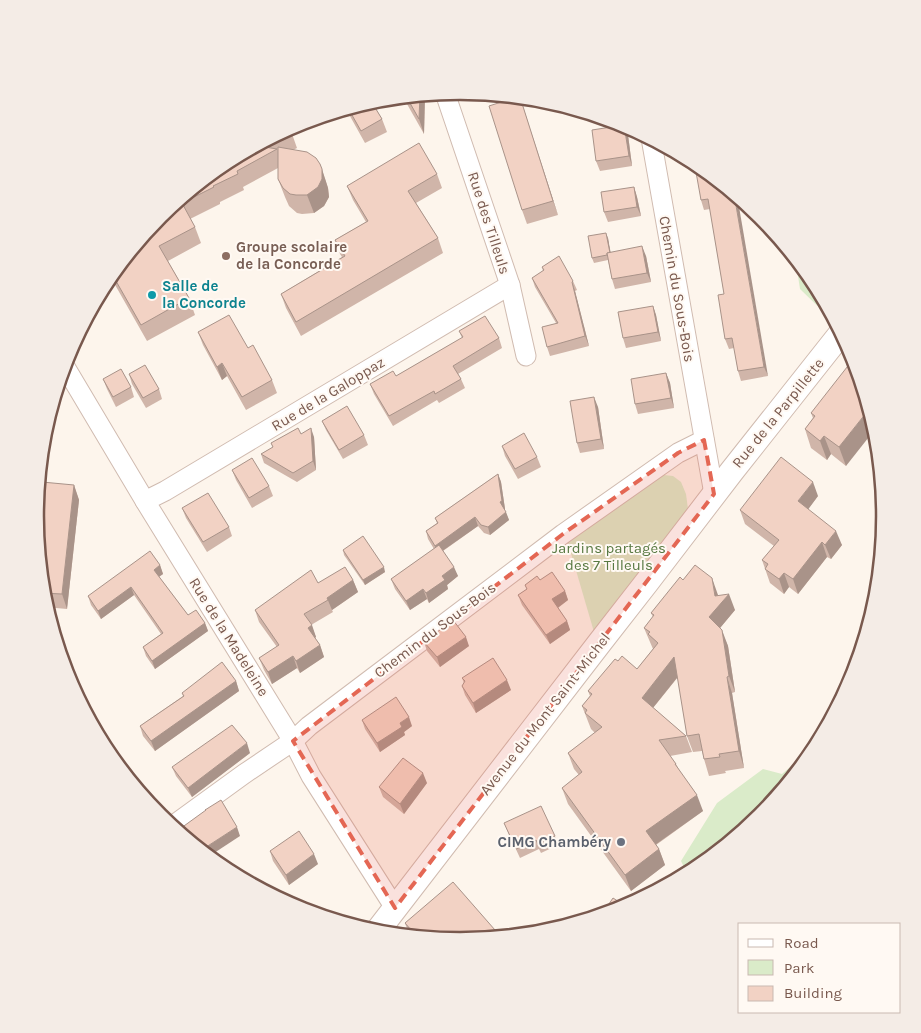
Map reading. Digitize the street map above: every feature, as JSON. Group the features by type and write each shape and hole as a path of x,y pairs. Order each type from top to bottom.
{"street":[{"name":"Rue des Tilleuls","path":"448,100 510,285 526,356"},
{"name":"Chemin du Sous-Bois","path":"653,147 714,494"},
{"name":"Rue de la Galoppaz","path":"146,501 510,285"},
{"name":"Rue de la Parpillette","path":"714,494 837,338"},
{"name":"Rue de la Madeleine","path":"69,374 293,741 311,776 395,908"},
{"name":"Chemin du Sous-Bois","path":"178,822 293,741 317,720 563,534 643,476 678,453 704,440"},
{"name":"Avenue du Mont Saint-Michel","path":"382,926 714,494"}],"highlighted area":[{"path":"704,440 714,494 395,908 293,741 563,534 678,453"}],"green space":[{"path":"797,272 823,311 800,289"},
{"name":"Jardins partagés des 7 Tilleuls","path":"664,475 673,476 681,482 686,494 688,509 682,520 594,632 568,543 656,478"},
{"path":"799,760 774,791 735,830 684,868 681,861 717,803 763,769 782,774"}],"building":[{"path":"420,102 419,119 410,103"},
{"path":"501,102 522,104 553,201 522,210 489,106"},
{"path":"376,109 382,119 361,131 352,114"},
{"path":"609,127 625,134 629,156 596,161 592,130"},
{"path":"419,143 437,174 408,191 438,238 296,322 281,294 345,256 335,240 368,221 347,186"},
{"name":"Salle de la Concorde","path":"268,147 277,149 237,171 238,174 192,198 229,170 252,156"},
{"path":"278,147 307,152 316,158 322,169 322,179 318,187 307,195 290,194 283,188 278,179"},
{"path":"696,173 736,204 764,367 738,371 732,338 725,339 718,295 724,294 708,199 701,200"},
{"path":"634,187 637,207 604,212 601,192"},
{"name":"Salle de la Concorde","path":"183,206 195,227 159,246 189,298 141,325 116,282 147,242"},
{"path":"606,233 610,253 592,258 588,236"},
{"path":"642,246 647,273 612,279 607,253"},
{"path":"559,256 573,281 585,336 547,347 542,327 558,323 532,278 544,270 542,267"},
{"path":"653,306 658,332 623,338 618,312"},
{"path":"229,315 248,348 253,345 272,380 242,397 222,363 217,367 198,332"},
{"path":"485,316 499,338 453,366 461,379 435,394 434,391 389,416 370,384 393,371 396,376 463,337 459,331"},
{"path":"145,365 159,389 143,398 129,374"},
{"path":"849,365 864,415 839,447 824,436 820,441 805,429 815,416 811,413"},
{"path":"121,369 131,387 113,397 103,379"},
{"path":"666,373 671,398 635,404 631,379"},
{"path":"594,397 601,439 577,443 570,401"},
{"path":"347,406 364,435 339,450 322,421"},
{"path":"298,428 301,434 311,428 313,461 293,473 261,454 273,447 271,443"},
{"path":"524,433 537,457 515,469 502,446"},
{"path":"781,457 813,482 798,501 836,531 825,545 822,542 793,579 784,573 779,579 765,569 768,564 762,560 779,540 740,510"},
{"path":"252,458 269,486 249,498 232,470"},
{"path":"498,474 502,501 500,502 506,512 488,527 481,525 475,517 435,546 426,531 438,523 435,518"},
{"path":"45,482 74,485 62,594 51,593 47,571 44,516"},
{"path":"208,493 229,527 203,542 182,508"},
{"path":"363,536 384,567 363,580 343,550"},
{"path":"439,545 454,567 442,576 445,580 426,593 423,589 406,601 391,579"},
{"path":"150,551 160,565 154,570 188,615 196,610 205,623 152,661 143,647 163,633 131,587 98,611 88,596"},
{"path":"695,565 712,578 715,596 729,594 709,617 722,630 729,676 727,677 739,751 719,754 720,757 704,759 699,734 687,736 674,657 642,698 686,736 659,740 697,795 646,831 659,849 625,875 562,788 582,772 568,753 602,727 585,713 587,710 582,706 592,694 588,691 615,659 618,661 622,656 637,669 658,643 648,634 650,632 644,628 654,615 651,613 680,577 683,580"},
{"path":"345,567 353,580 327,598 328,600 304,614 312,625 308,628 320,645 296,661 293,656 268,672 259,658 279,645 255,610 311,570 318,583"},
{"path":"552,572 565,591 552,599 567,621 546,635 518,595 527,589 525,585 537,576 540,580"},
{"path":"453,620 466,637 437,657 424,642"},
{"path":"493,658 507,680 473,703 462,686 465,681 462,678"},
{"path":"222,662 236,681 151,741 140,726 184,696 182,693"},
{"path":"396,697 409,717 400,723 402,727 377,743 362,720"},
{"path":"232,725 247,743 188,788 172,767"},
{"path":"403,758 423,773 400,804 379,787"},
{"path":"221,800 237,827 207,847 183,827"},
{"path":"541,806 555,836 538,844 536,840 516,849 504,823"},
{"path":"299,831 314,854 286,875 270,851"},
{"path":"453,882 496,931 460,933 411,930 405,923"},
{"path":"613,898 619,902 607,906"}],"place":[{"name":"Groupe scolaire de la Concorde","path":"226,256"},
{"name":"Salle de la Concorde","path":"152,295"},
{"name":"CIMG Chambéry","path":"621,842"}]}
